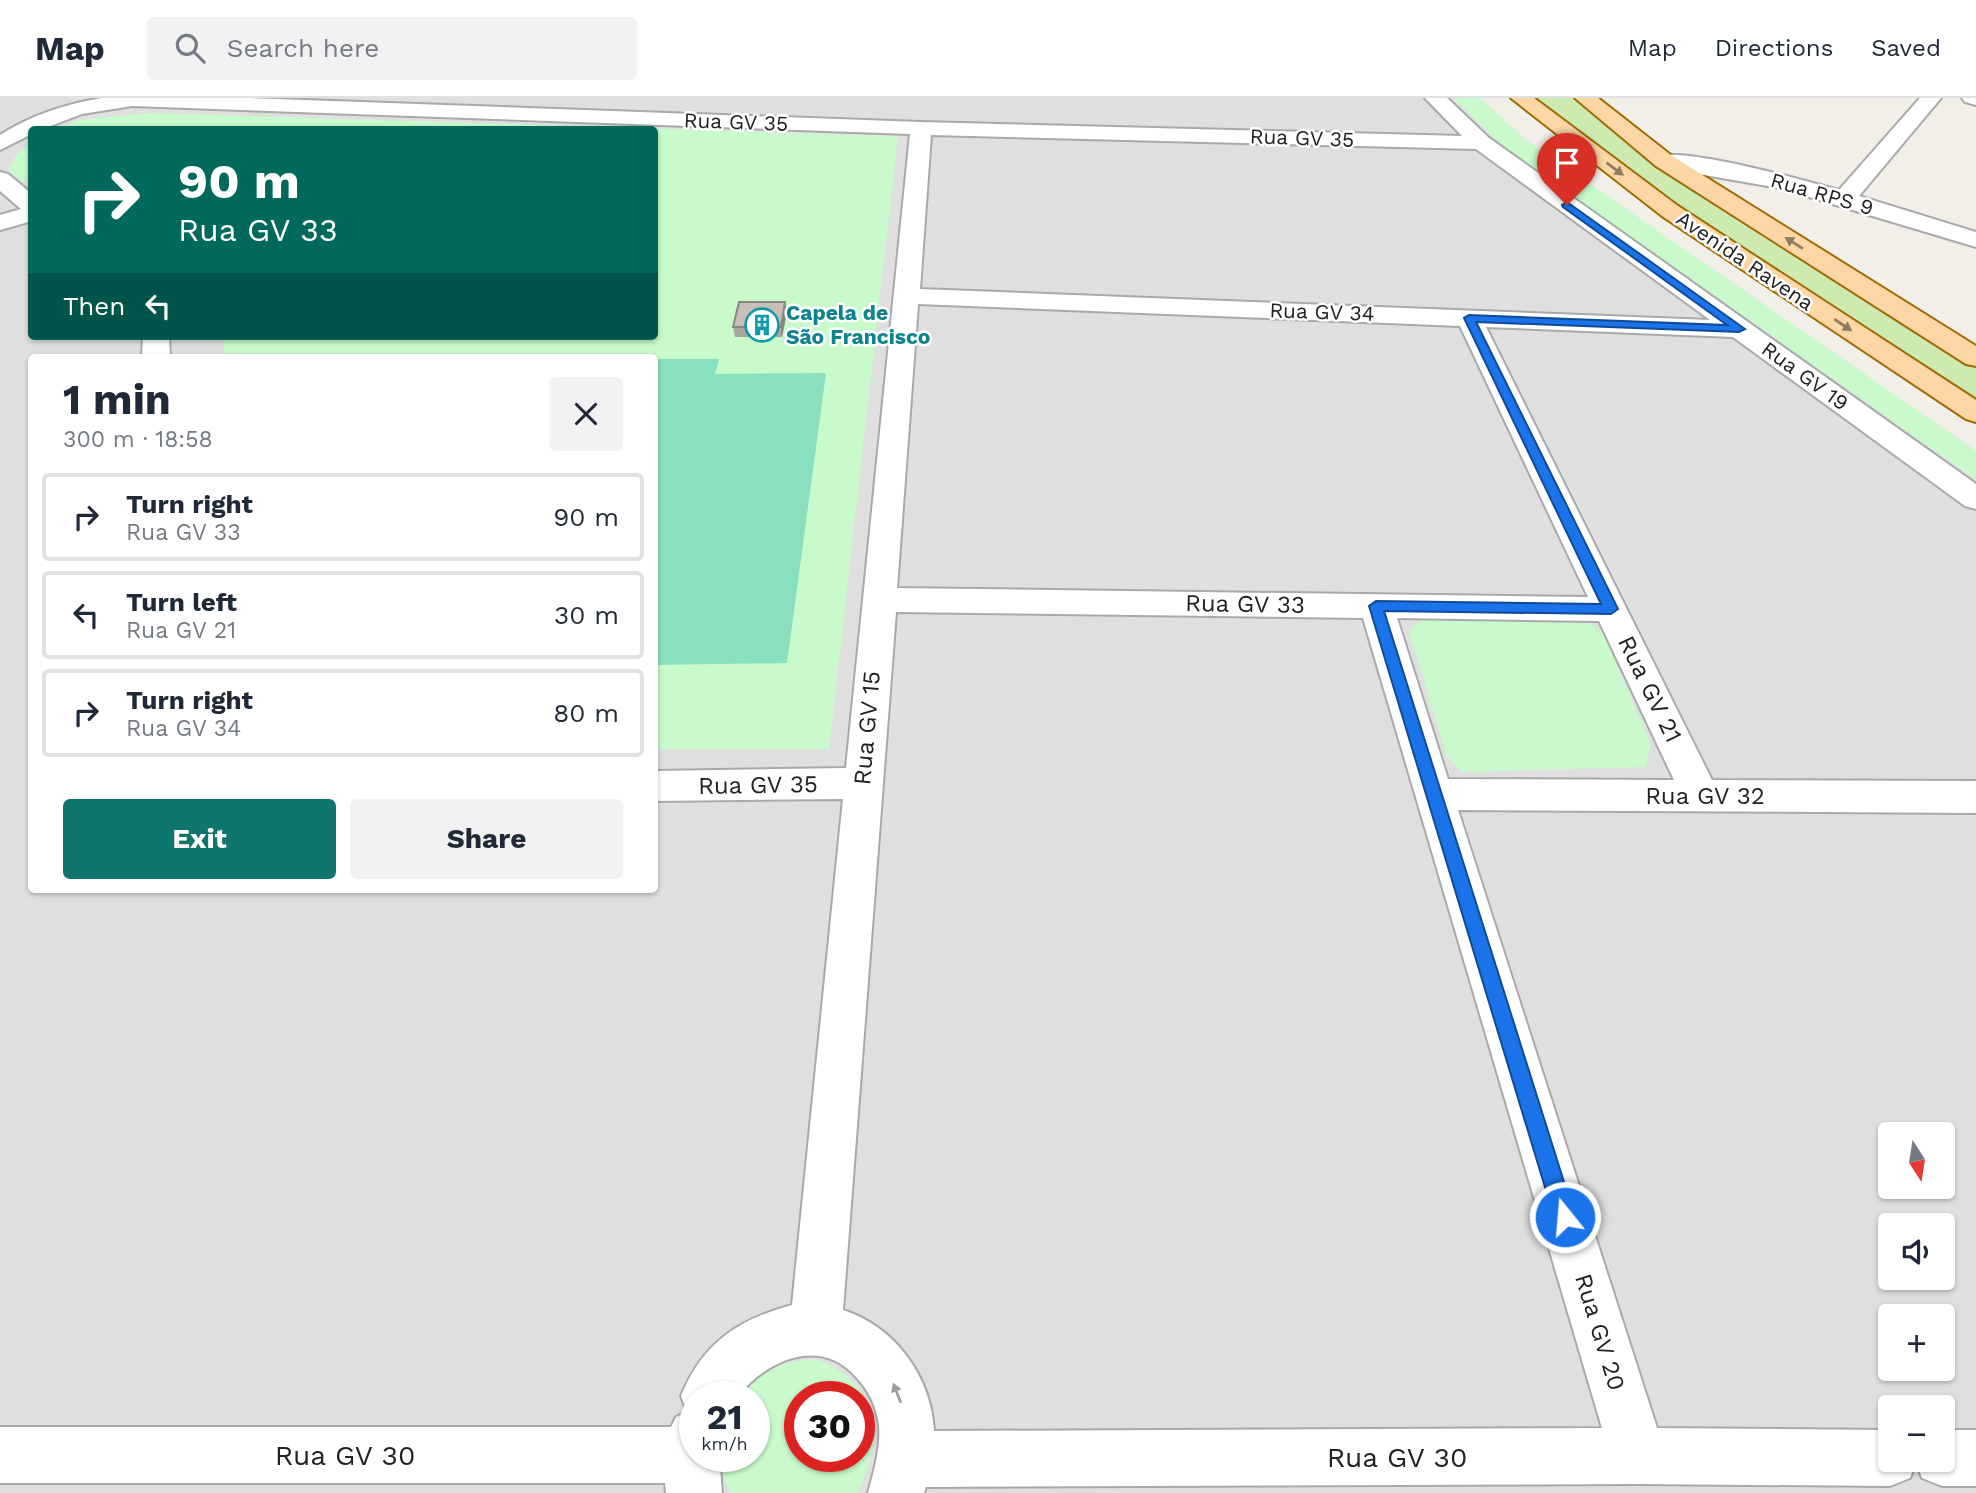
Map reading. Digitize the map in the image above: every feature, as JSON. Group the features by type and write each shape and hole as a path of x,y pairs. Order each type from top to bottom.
{"main road":[{"name":"Avenida Ravena","path":"1521,98 1671,211 1976,414"},
{"name":"Avenida Ravena","path":"1585,98 1664,161 1976,359"}],"street":[{"name":"Rua GV 19","path":"1435,98 1481,143 1976,499"},
{"path":"1844,199 1931,98"},
{"name":"Rua GV 35","path":"30,126 60,112 132,100 542,107 921,128 1481,143"},
{"name":"Rua GV 35","path":"0,144 28,127"},
{"name":"Rua GV 15","path":"816,1328 921,128"},
{"name":"Rua RPS 9","path":"1664,161 1717,166 1783,181 1976,240"},
{"path":"0,179 28,203"},
{"path":"0,223 28,214"},
{"name":"Rua GV 34","path":"906,296 1739,329"},
{"name":"Rua GV 21","path":"1469,318 1701,796"},
{"name":"Rua GV 33","path":"878,600 1611,609"},
{"name":"Rua GV 20","path":"1376,606 1638,1456"},
{"name":"Rua GV 35","path":"658,786 862,783"},
{"name":"Rua GV 32","path":"1434,794 1976,797"},
{"path":"719,1381 733,1361 758,1342 786,1331 816,1328 842,1333 865,1347 886,1368 899,1395 906,1426 901,1476"},
{"name":"Rua GV 30","path":"0,1455 679,1461"},
{"name":"Rua GV 30","path":"901,1476 1638,1456 1878,1458"},
{"path":"1955,1458 1976,1458"}],"shaded area":[{"path":"0,98 1480,98 1526,140 1976,451 1976,1493 0,1493"}],"green space":[{"path":"1453,98 1480,98 1526,140 1976,451 1976,480 1500,144"},
{"path":"1535,98 1572,98 1644,154 1738,217 1976,367 1976,401 1679,205"},
{"path":"147,113 571,126 64,126 78,120"},
{"path":"658,129 898,136 829,749 658,749 658,354 225,354 223,342 219,340 658,340"},
{"path":"28,145 28,185 8,171 16,155"},
{"path":"658,359 719,359 715,374 826,373 787,663 658,665"},
{"path":"1421,620 1585,620 1603,633 1651,745 1646,767 1462,772 1447,756 1409,631"},
{"path":"815,1359 853,1381 784,1381 784,1472 866,1472 857,1493 730,1493 724,1472 770,1472 770,1381 755,1381 774,1369 793,1362"}],"building":[{"path":"739,302 785,302 781,327 733,327"}],"place":[{"name":"Capela de São Francisco","path":"762,325"}],"route":[{"path":"1565,1217 1376,606 1611,609 1469,318 1739,329 1567,205"}]}
